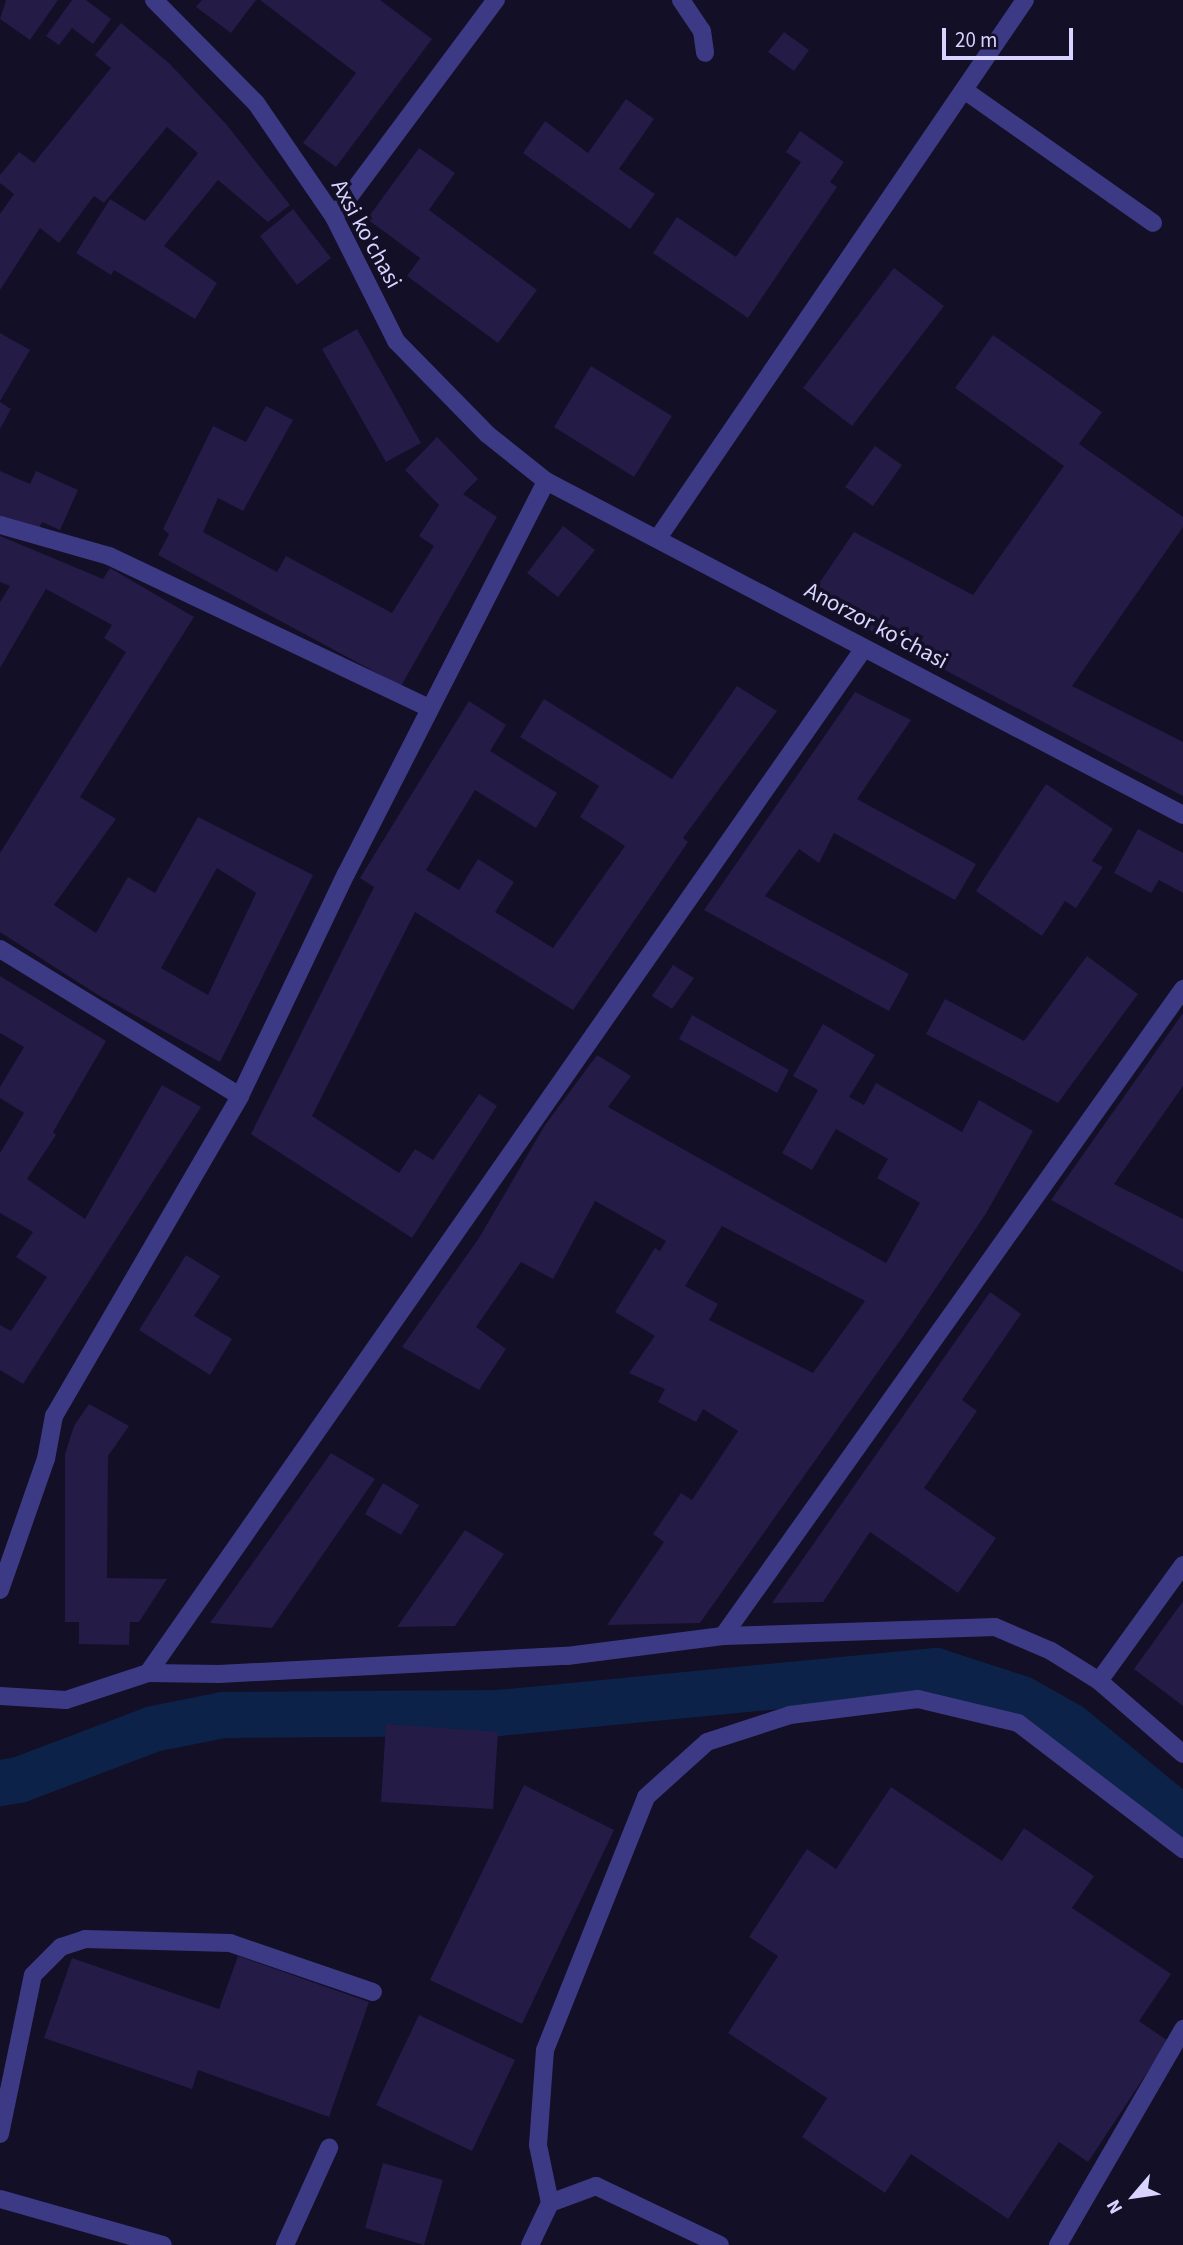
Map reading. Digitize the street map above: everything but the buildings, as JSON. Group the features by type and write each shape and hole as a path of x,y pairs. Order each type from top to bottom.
{"street":[{"name":"Axsi ko'chasi","path":"154,0 256,103 334,217 396,341 487,434 546,481"},
{"path":"334,217 496,0"},
{"path":"681,0 702,31 705,53"},
{"path":"659,538 1025,0"},
{"path":"964,90 1153,223"},
{"path":"0,1590 46,1459 54,1416 240,1097 429,708 546,481"},
{"name":"Anorzor koʻchasi","path":"546,481 659,538 1183,816"},
{"path":"0,525 109,556 429,708"},
{"path":"148,1673 864,648"},
{"path":"0,949 240,1097"},
{"path":"723,1636 1183,989"},
{"path":"1099,1681 1183,1566"},
{"path":"0,1696 66,1700 148,1673 219,1674 567,1656 723,1636 995,1627 1051,1651 1099,1681 1183,1754"},
{"path":"530,2245 550,2203 538,2145 545,2050 646,1797 708,1742 790,1715 918,1699 1018,1723 1183,1849"},
{"path":"0,2134 33,1975 61,1947 85,1939 230,1943 373,1992"},
{"path":"1058,2245 1183,2029"},
{"path":"285,2245 330,2148"},
{"path":"550,2203 596,2186 720,2245"},
{"path":"0,2199 163,2245"}],"waterway":[{"path":"0,1783 19,1780 153,1729 223,1715 498,1713 936,1671 1022,1699 1070,1726 1183,1819"}]}
